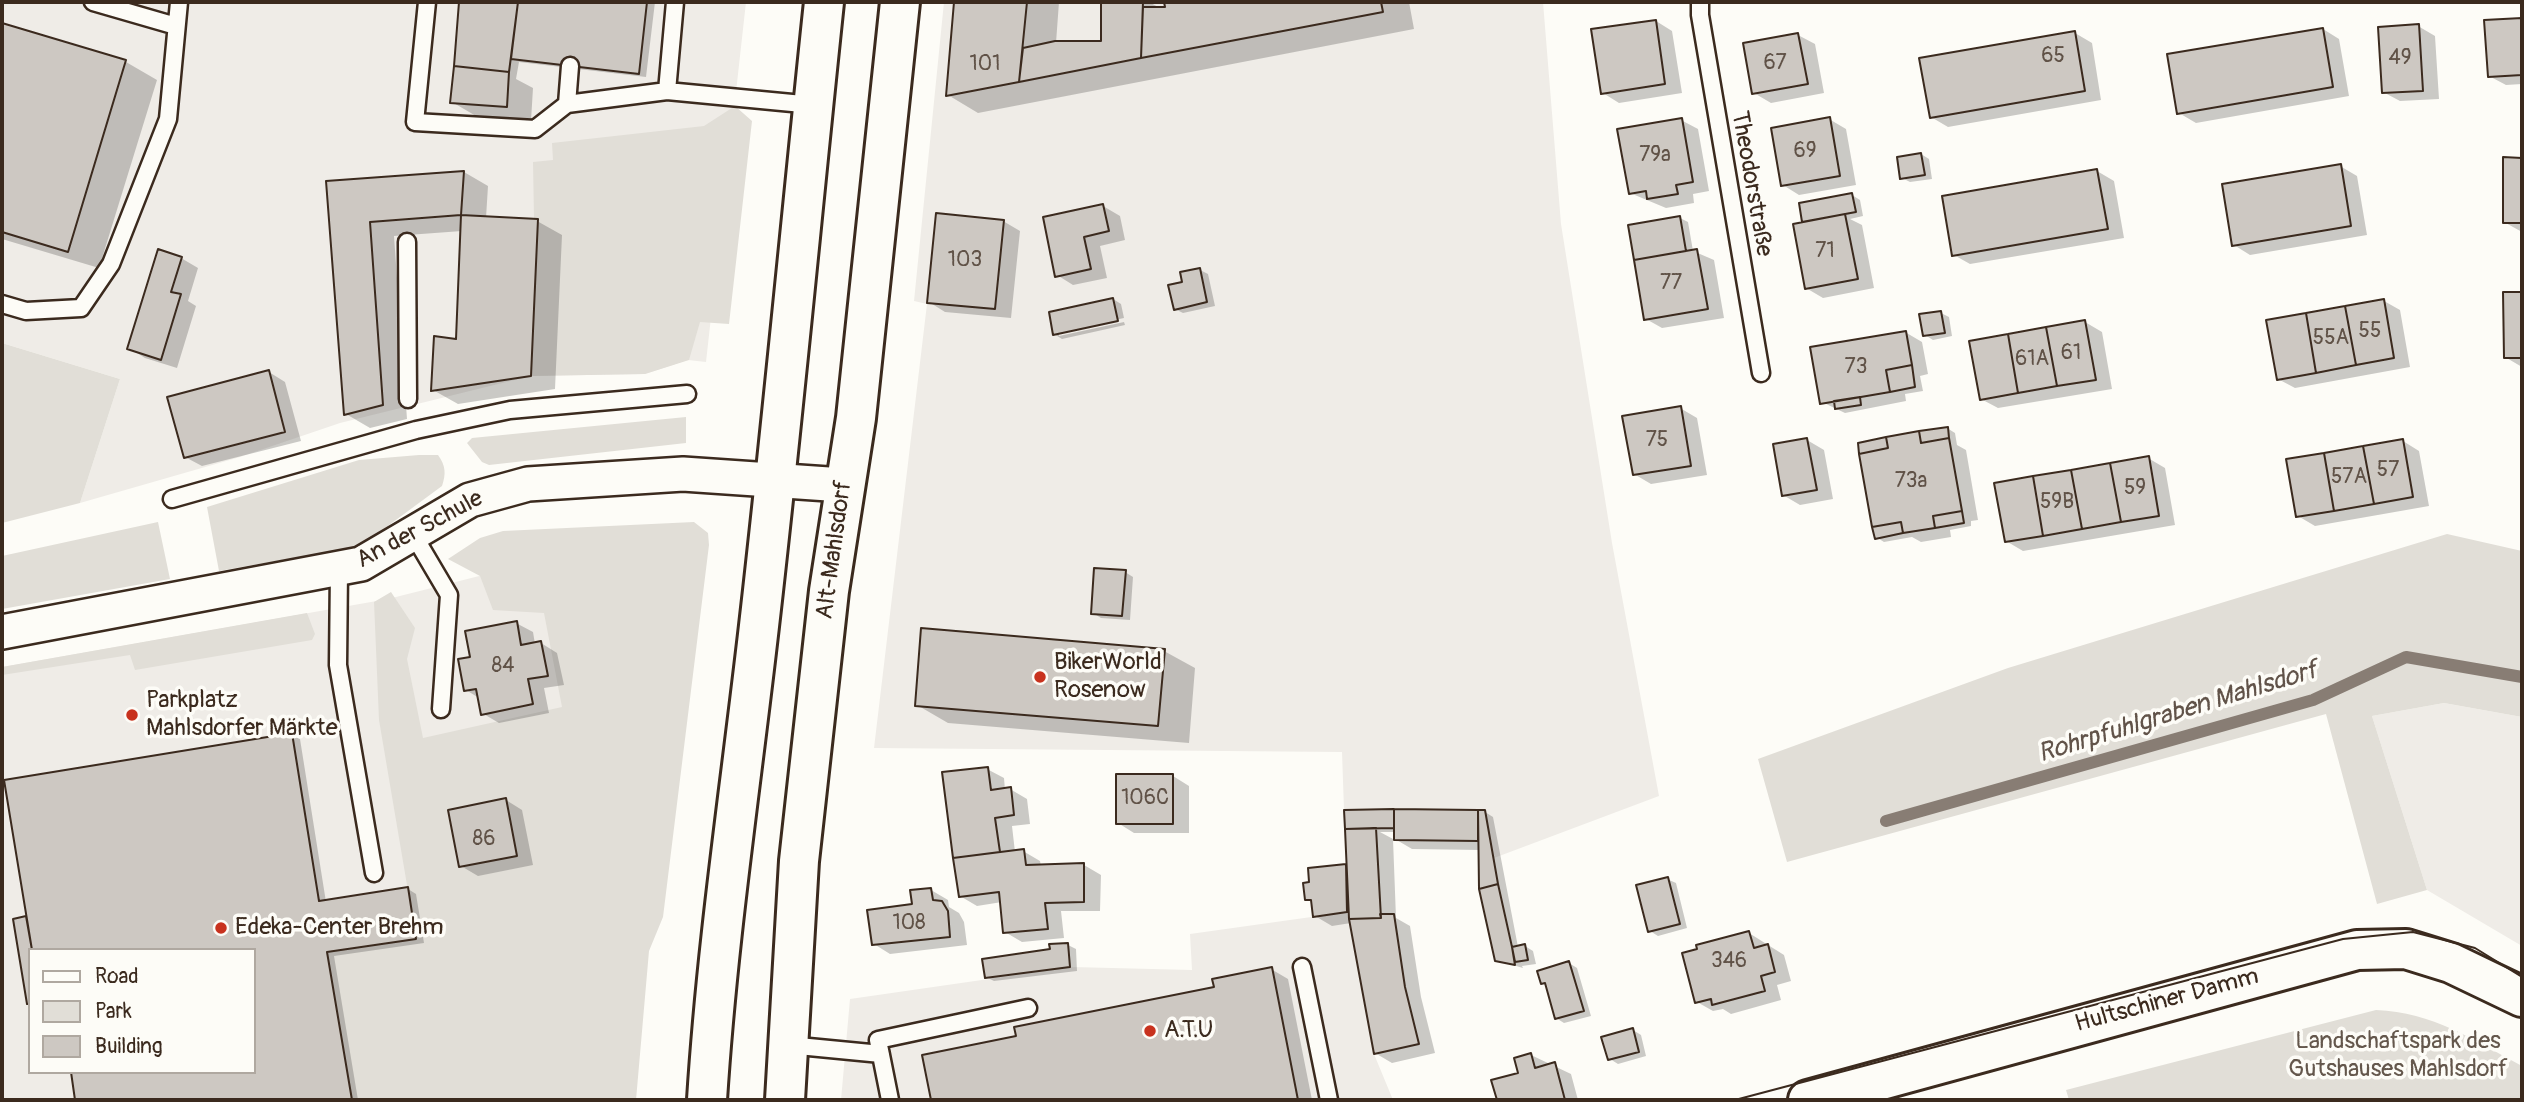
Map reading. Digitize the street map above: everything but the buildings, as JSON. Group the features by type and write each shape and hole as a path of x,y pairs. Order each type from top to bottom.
{"main road":[{"path":"707,1100 719,944 735,834 776,480 824,2"},
{"name":"Alt-Mahlsdorf","path":"785,1100 799,861 843,485 856,418 901,2"},
{"name":"Hultschiner Damm","path":"1808,1100 2357,950 2406,949 2451,963 2522,997"}],"street":[{"name":"An der Schule","path":"2,632 361,564 470,500 528,484 683,474 843,485"}],"lane":[{"path":"93,2 177,26"},
{"path":"2,304 26,311 81,308 111,264 167,119 179,2"},
{"path":"427,2 415,122 535,129 567,104 667,92 813,105"},
{"path":"667,92 675,2"},
{"name":"Theodorstraße","path":"1700,2 1700,15 1761,373"},
{"path":"567,104 570,66"},
{"path":"407,242 408,399"},
{"path":"172,499 446,423 510,410 687,394"},
{"path":"414,534 449,595 441,709"},
{"path":"338,570 338,665 374,873"},
{"path":"1302,967 1329,1100"},
{"path":"890,1100 878,1040 1028,1008"},
{"path":"789,1045 881,1054"}],"shaded area":[{"path":"2,2 746,2 706,362 688,360 645,374 531,376 340,423 240,457 80,503 120,379 2,343"},
{"path":"944,2 1543,2 1561,224 1612,543 1659,796 1494,858 1485,810 1344,810 1342,752 874,748 927,304 914,301"},
{"path":"609,560 634,952 335,1006 351,1100 2,1100 2,667 388,599 507,569"},
{"path":"2444,703 2522,717 2522,946 2427,890 2372,716"},
{"path":"1347,912 1374,1054 1393,1100 841,1100 850,999 1072,967 1192,970 1190,934"}],"green space":[{"path":"735,106 752,121 729,324 700,322 689,360 645,374 531,376 538,219 534,218 533,162 553,160 552,143 704,126"},
{"path":"2,343 120,379 80,503 2,523"},
{"path":"686,417 686,443 489,465 482,462 467,443 472,438"},
{"path":"438,455 445,470 442,486 366,542 350,548 219,571 207,507 359,460"},
{"path":"158,522 170,579 2,609 2,556"},
{"path":"694,522 708,533 709,545 663,917 649,951 636,1100 351,1100 327,952 416,938 379,720 374,602 391,592 415,628 407,659 423,738 562,707 544,613 493,610 480,576 448,559 480,538 503,531"},
{"path":"2447,534 2522,551 2522,717 2444,703 2372,716 2427,890 2377,904 2326,714 1787,862 1758,759 2008,668"},
{"path":"307,613 315,634 312,640 135,670 130,655 2,675 2,667"},
{"name":"Landschaftspark des Gutshauses Mahlsdorf","path":"2376,1010 2397,1012 2434,1022 2469,1037 2522,1066 2522,1100 2069,1100 2066,1090"}],"waterway":[{"name":"Rohrpfuhlgraben Mahlsdorf","path":"1886,821 2313,700 2406,657 2522,677"}],"tram line":[{"path":"1735,1100 2343,939 2413,932 2475,948 2522,977"}],"place":[{"name":"BikerWorld Rosenow","path":"1040,677"},
{"name":"Parkplatz Mahlsdorfer Märkte","path":"132,715"},
{"name":"Edeka-Center Brehm","path":"221,928"},
{"name":"A.T.U","path":"1150,1031"}]}
